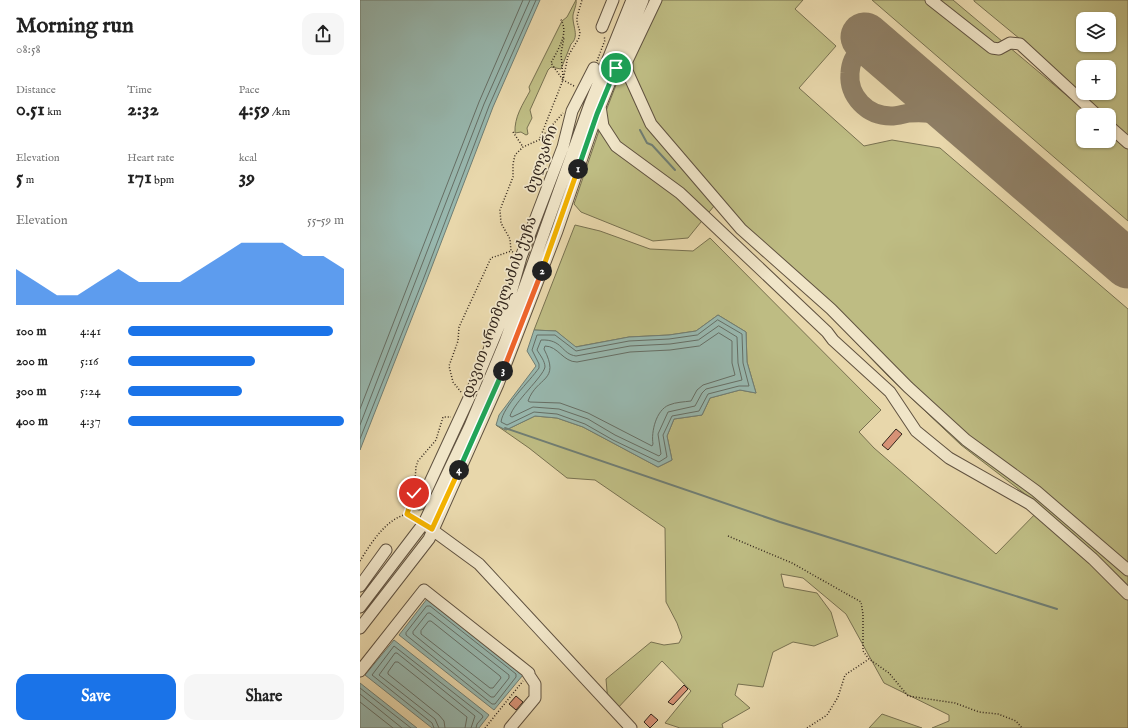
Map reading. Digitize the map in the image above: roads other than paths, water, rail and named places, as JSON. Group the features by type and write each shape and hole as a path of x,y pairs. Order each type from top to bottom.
{"street":[{"path":"602,27 613,0"},
{"name":"დავით ართმელაძის ქუჩა","path":"360,628 428,540 428,526 505,342 590,104 632,0"},
{"name":"დავით ართმელაძის ქუჩა","path":"360,608 428,526 498,384 557,231 600,106 643,0"},
{"path":"656,0 627,61 627,71 630,80 651,124 740,228 830,309 908,387 966,440 1036,490 1128,570"},
{"path":"931,0 992,48 999,49 1010,43 1020,44 1089,108"},
{"name":"ბულვარი","path":"420,504 469,398 507,307 521,257 563,147 572,112 594,68"},
{"path":"600,106 603,126 616,146 680,193 827,332 833,340 890,392 916,431 948,458 1030,504 1093,559 1128,594"},
{"path":"1116,132 1128,142"},
{"path":"428,526 479,564 631,728"},
{"path":"360,586 386,550"},
{"path":"360,671 424,590 529,673 527,672 535,684 535,698 510,728"}],"water":[{"path":"360,0 540,0 493,107 360,450"},
{"path":"718,315 746,332 747,362 756,393 740,390 710,398 702,415 674,419 667,436 672,460 658,467 583,427 557,418 535,416 506,430 496,425 499,415 536,366 527,351 534,330 556,331 576,347 629,337 669,335 696,331"},
{"path":"427,599 523,675 494,710 399,635"},
{"path":"394,640 489,715 479,728 432,728 365,675"},
{"path":"360,683 417,728 360,728"}],"waterway":[{"path":"640,130 647,143 652,145 675,170"},
{"path":"505,428 780,522 1057,609"}]}
